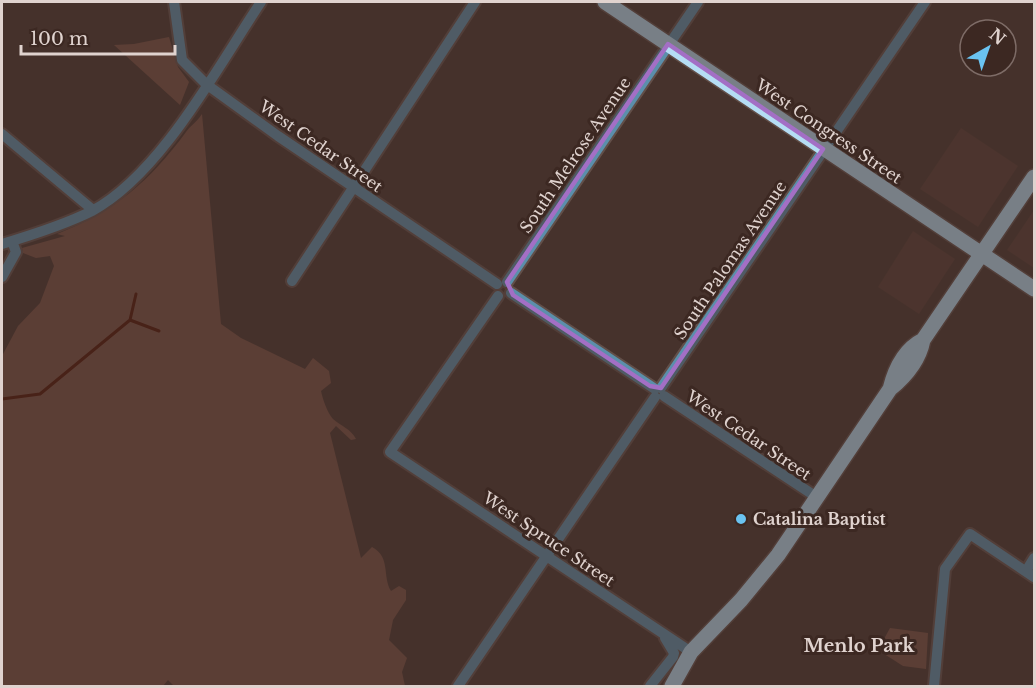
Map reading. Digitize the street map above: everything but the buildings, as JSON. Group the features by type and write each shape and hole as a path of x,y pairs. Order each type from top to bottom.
{"main road":[{"name":"West Congress Street","path":"605,2 1035,289"},
{"path":"675,685 691,652 741,600 778,555 890,389 904,377 921,352 923,340 1035,177"}],"street":[{"name":"West Cedar Street","path":"174,2 182,60 206,84 354,187 505,286 818,498"},
{"path":"2,277 16,252 7,242 38,233 93,210 131,182 162,151 261,2"},
{"path":"292,281 475,2"},
{"name":"South Melrose Avenue","path":"505,286 698,2"},
{"name":"South Palomas Avenue","path":"458,687 925,2"},
{"path":"2,134 93,210"},
{"name":"West Spruce Street","path":"505,286 495,290 498,296 390,452 691,652"},
{"path":"934,687 945,568 970,534 1030,574 1035,558"},
{"path":"650,687 674,653 660,631"}],"highlighted area":[{"path":"668,44 823,149 661,388 650,386 513,295 507,282"}],"shaded area":[{"path":"169,37 178,67 189,82 180,105 114,45 134,44"},
{"path":"202,114 221,324 241,338 305,369 313,358 329,371 331,383 321,391 326,406 333,419 349,430 356,439 351,440 336,426 330,433 361,558 372,547 378,551 384,561 391,591 399,586 406,590 406,600 393,620 389,640 407,658 402,672 405,686 174,686 168,680 163,686 2,686 2,356 18,326 40,303 54,266 50,256 36,258 23,253 22,248 65,236 57,234 114,205 158,166"},
{"path":"961,128 1018,166 978,227 920,189"},
{"path":"1034,210 1034,268 1007,250"},
{"path":"913,231 955,259 919,314 878,287"},
{"path":"890,628 928,633 926,669 903,666 878,650"}],"waterway":[{"path":"2,399 40,394 130,320 136,294"},
{"path":"130,320 159,331"}],"place":[{"name":"Catalina Baptist","path":"741,519"}],"district":[{"name":"Menlo Park","path":"859,646"}]}
